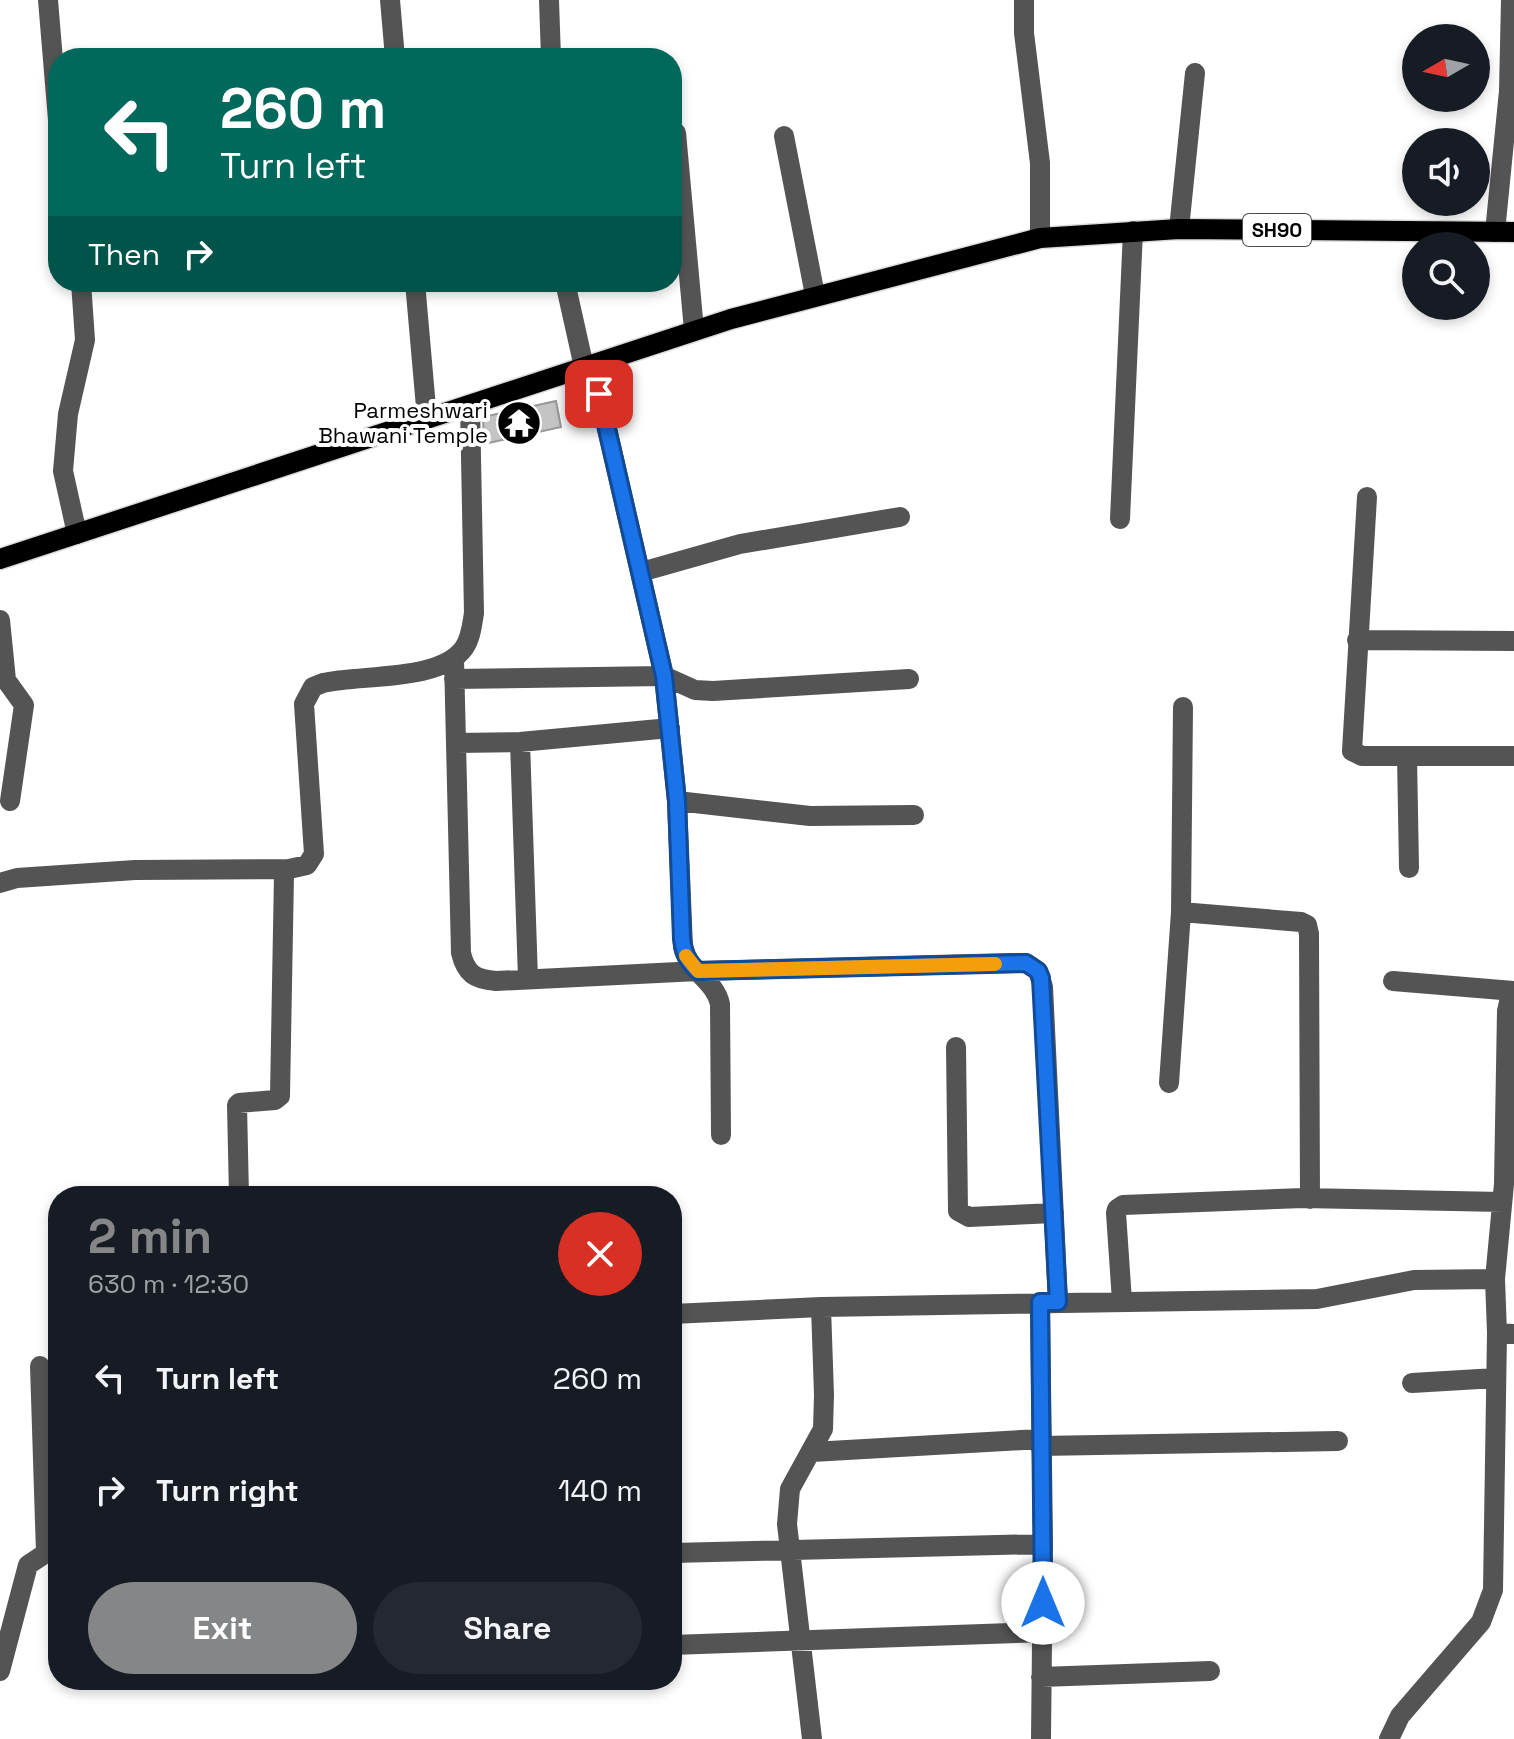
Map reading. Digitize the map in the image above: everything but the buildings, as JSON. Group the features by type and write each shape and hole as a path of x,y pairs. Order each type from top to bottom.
{"main road":[{"name":"SH90","path":"0,559 694,330 815,295 1040,238 1179,229 1504,232"}],"street":[{"path":"48,0 52,48"},
{"path":"390,0 394,48"},
{"path":"549,0 551,48"},
{"path":"1024,0 1024,33 1040,163 1040,238"},
{"path":"1504,232 1511,0"},
{"path":"1179,229 1195,73"},
{"path":"784,136 815,295"},
{"path":"682,199 694,330"},
{"path":"1120,519 1133,231"},
{"path":"77,534 63,471 68,414 85,340 82,292"},
{"path":"416,292 427,419"},
{"path":"568,292 641,572 664,676 677,801 682,939 687,959 716,991 720,1004 721,1135"},
{"path":"470,405 474,613 471,632 454,669 461,953 470,975 480,980 528,979 1012,963 1026,963 1038,971 1043,987 1054,1213 1040,1442 1043,1544 1041,1739"},
{"path":"1367,497 1352,751 1357,756 1514,756"},
{"path":"641,572 740,544 900,517"},
{"path":"0,620 6,680 24,705 10,801"},
{"path":"1357,640 1514,641"},
{"path":"0,883 17,878 135,870 289,869 307,865 314,854 304,704 313,687 336,680 454,669 664,676 695,690 713,691 909,679"},
{"path":"1169,1083 1181,912 1183,707"},
{"path":"456,743 520,742 670,728"},
{"path":"520,742 528,979"},
{"path":"1407,756 1409,868"},
{"path":"677,801 810,816 914,815"},
{"path":"239,1186 237,1105 275,1100 280,1096 283,880 284,872 289,869"},
{"path":"1181,912 1307,925 1310,1199"},
{"path":"1389,1739 1400,1716 1467,1639 1488,1609 1493,1590 1496,1378 1506,1333 1495,1279 1502,1202 1507,1011 1514,992 1393,981"},
{"path":"956,1047 958,1211 969,1217 1054,1213"},
{"path":"1122,1301 1116,1213 1119,1206 1214,1199 1502,1202"},
{"path":"682,1314 821,1307 1317,1299 1414,1280 1495,1279"},
{"path":"812,1739 787,1524 790,1489 823,1429 821,1307"},
{"path":"40,1366 48,1490"},
{"path":"1412,1383 1496,1378"},
{"path":"812,1452 1040,1442 1338,1441"},
{"path":"682,1553 1043,1544"},
{"path":"0,1671 28,1565 48,1554"},
{"path":"682,1645 1043,1632"},
{"path":"1041,1677 1210,1671"}],"slow traffic":[{"path":"686,956 698,971 995,964"}],"place":[{"name":"Parmeshwari Bhawani Temple","path":"519,423"}],"route":[{"path":"599,394 664,676 677,801 682,939 687,959 698,971 1026,963 1038,971 1041,978 1058,1302 1040,1302 1043,1603"}]}
